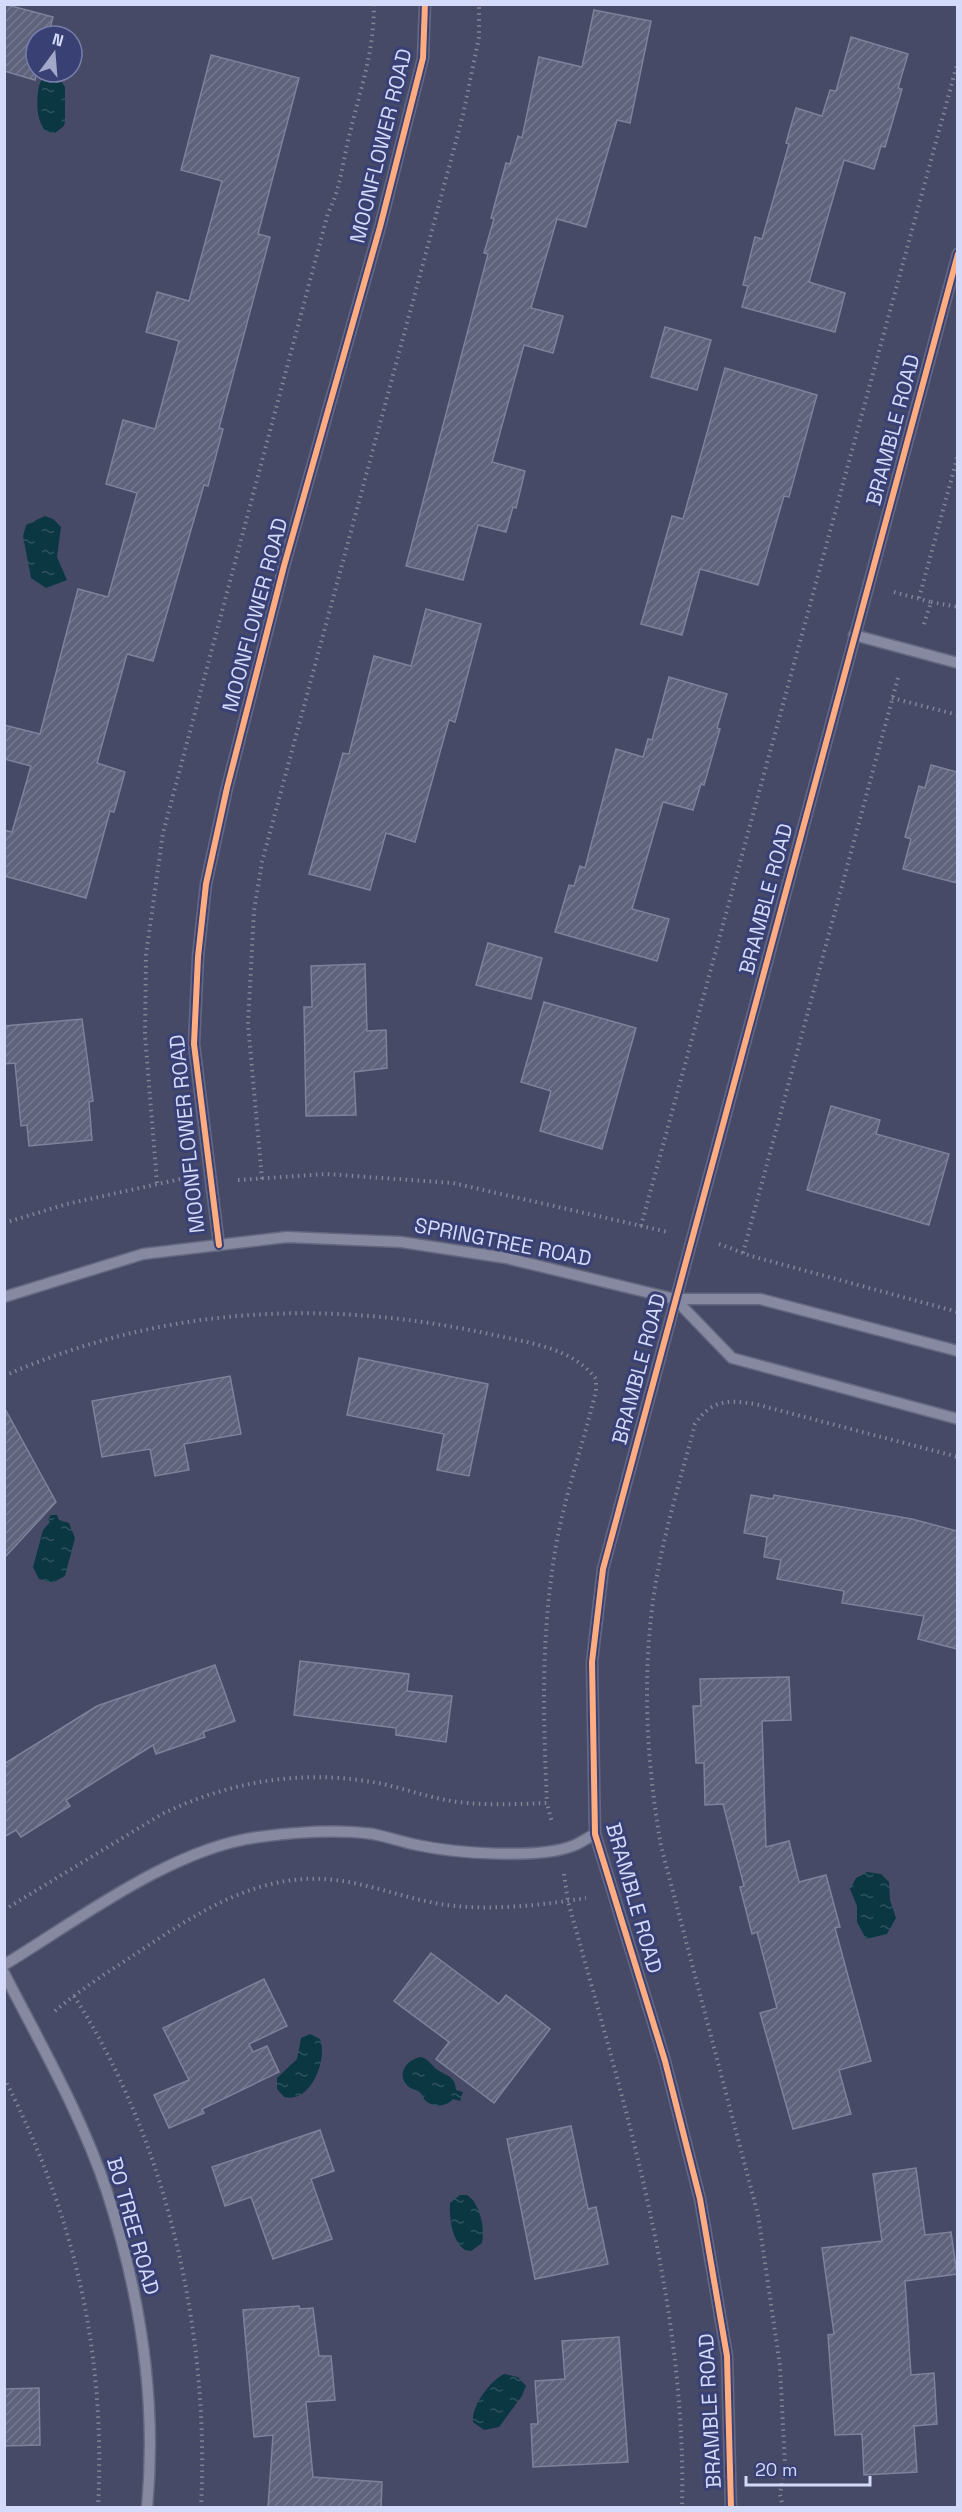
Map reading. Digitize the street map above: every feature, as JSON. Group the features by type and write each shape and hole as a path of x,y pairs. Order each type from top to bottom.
{"street":[{"name":"MOONFLOWER ROAD","path":"219,1245 194,1044 198,957 207,884 227,788 284,566 380,227 423,58 425,4"},
{"name":"BRAMBLE ROAD","path":"731,2508 727,2356 700,2199 665,2061 595,1834 592,1662 603,1569 957,254"},
{"path":"854,635 957,663"},
{"name":"SPRINGTREE ROAD","path":"4,1297 143,1254 287,1237 401,1242 506,1258 675,1299 760,1299 957,1351"},
{"path":"675,1299 732,1358 957,1419"},
{"path":"4,1965 149,1875 219,1846 257,1837 335,1832 374,1834 419,1846 480,1853 557,1849 574,1846 595,1834"},
{"name":"BO TREE ROAD","path":"4,1973 69,2098 107,2192 129,2272 145,2355 151,2466 147,2508"}],"path":[{"path":"157,1184 145,1035 147,955 163,833 325,224 338,194 348,140 373,41 374,4"},
{"path":"262,1179 248,1023 254,911 262,862 463,115 477,49 479,4"},
{"path":"641,1226 957,61"},
{"path":"918,598 957,455"},
{"path":"868,586 957,607"},
{"path":"743,1253 898,677 924,624 931,602"},
{"path":"892,698 957,715"},
{"path":"4,1223 67,1204 184,1178 262,1179 326,1174 453,1183 691,1238 957,1312"},
{"path":"4,1376 71,1348 118,1334 182,1321 235,1314 326,1313 407,1318 534,1344 579,1362 596,1379 596,1391 564,1508 550,1593 542,1682 547,1803"},
{"path":"783,2508 780,2494 785,2465 780,2366 758,2215 661,1846 652,1796 647,1737 647,1667 653,1601 662,1552 695,1424 704,1411 716,1404 731,1401 755,1404 957,1457"},
{"path":"33,2029 75,1996 199,1912 237,1893 308,1880 335,1880 455,1906 568,1901 613,1893"},
{"path":"568,1901 641,2166 665,2278 680,2403 682,2508"},
{"path":"75,1996 98,2033 140,2130 161,2186 181,2258 192,2319 199,2383 201,2508"},
{"path":"4,2078 31,2130 48,2173 67,2226 79,2273 97,2388 101,2459 98,2508"}],"water":[{"path":"40,84 63,84 65,87 64,126 55,133 47,132 41,123 37,98"},
{"path":"45,516 53,519 61,527 57,557 67,580 46,588 31,578 23,536 26,525"},
{"path":"51,1515 57,1515 59,1520 69,1523 75,1538 65,1576 52,1583 39,1579 33,1567 43,1530 50,1522 48,1519"},
{"path":"867,1872 881,1874 889,1882 890,1900 896,1918 887,1934 866,1939 857,1922 857,1906 850,1889 856,1878"},
{"path":"310,2034 320,2039 322,2048 322,2057 315,2078 302,2094 284,2097 277,2089 277,2078 297,2059 301,2038"},
{"path":"421,2057 452,2078 456,2090 463,2092 460,2101 453,2099 445,2105 434,2105 427,2102 420,2092 406,2084 403,2075 405,2067 412,2060"},
{"path":"460,2195 467,2195 472,2199 482,2223 482,2243 471,2251 465,2250 457,2241 451,2222 450,2203"},
{"path":"504,2374 518,2377 526,2386 522,2396 499,2427 484,2430 473,2422 475,2409 488,2388"}],"building":[{"path":"4,4 53,17 51,24 24,24 24,77 4,71"},
{"path":"594,10 651,21 630,123 617,120 586,227 557,219 531,308 563,316 553,353 524,345 492,462 525,471 516,508 513,507 506,532 478,525 463,580 406,566 488,254 484,253 494,219 491,218 506,163 510,164 518,136 522,138 539,57 582,67"},
{"path":"851,37 908,54 898,88 902,89 885,147 881,146 874,169 844,160 809,282 845,293 835,332 742,307 748,286 743,285 755,237 762,239 789,144 786,143 796,108 822,116 830,90 836,91"},
{"path":"211,55 299,78 258,234 270,237 219,428 223,429 208,486 204,485 153,661 127,654 97,763 125,772 114,812 110,811 86,898 4,876 4,830 12,832 31,766 4,759 4,725 40,734 78,589 108,597 137,493 106,484 123,420 155,429 179,341 146,332 157,292 189,301 222,181 181,170"},
{"path":"665,327 711,340 697,390 651,377"},
{"path":"725,368 817,395 789,497 784,496 758,585 700,569 682,635 641,624 672,516 683,519"},
{"path":"426,609 481,624 455,722 449,720 415,842 386,833 370,890 309,874 343,753 349,754 374,656 411,666"},
{"path":"669,677 727,694 704,785 701,784 693,810 663,802 632,909 669,919 657,961 555,932 569,885 574,886 580,866 585,868 616,749 643,757 648,739 652,740"},
{"path":"931,765 957,772 957,883 903,869 911,839 905,837 919,786 925,788"},
{"path":"488,943 542,958 531,999 476,985"},
{"path":"365,964 367,1031 386,1030 387,1068 354,1072 356,1115 306,1116 304,1007 312,1007 311,966"},
{"path":"544,1002 636,1028 602,1149 540,1131 551,1091 521,1082"},
{"path":"82,1019 93,1101 89,1102 92,1140 29,1146 27,1125 21,1126 15,1063 4,1064 4,1026"},
{"path":"831,1106 880,1120 876,1134 949,1154 929,1225 807,1190"},
{"path":"359,1358 488,1384 469,1476 437,1470 444,1434 347,1415"},
{"path":"230,1376 241,1434 184,1444 189,1470 155,1476 150,1449 102,1457 92,1401"},
{"path":"4,1407 56,1502 4,1558"},
{"path":"751,1495 773,1499 774,1495 912,1519 957,1531 957,1649 918,1639 924,1616 842,1603 844,1591 777,1579 781,1560 764,1557 767,1537 744,1533"},
{"path":"300,1661 409,1674 407,1691 452,1696 446,1742 396,1735 396,1728 294,1715"},
{"path":"215,1665 235,1721 203,1732 205,1737 156,1754 153,1745 66,1800 70,1806 21,1837 16,1830 4,1837 4,1764 97,1706"},
{"path":"789,1677 791,1720 762,1721 766,1847 789,1841 799,1882 826,1875 840,1927 835,1928 871,2061 839,2070 851,2114 793,2129 760,2013 777,2008 757,1932 752,1934 740,1887 744,1886 723,1804 705,1805 704,1763 696,1763 693,1706 701,1706 700,1679"},
{"path":"431,1953 499,2004 506,1995 550,2029 494,2103 436,2059 449,2042 394,2001"},
{"path":"264,1979 287,2026 249,2044 253,2052 267,2046 279,2072 202,2109 204,2113 169,2128 154,2095 189,2080 163,2028"},
{"path":"571,2126 588,2209 596,2207 608,2264 535,2279 507,2139"},
{"path":"320,2130 334,2171 311,2179 332,2239 273,2259 251,2197 225,2206 212,2167"},
{"path":"916,2168 925,2235 951,2232 957,2274 905,2281 911,2375 934,2373 937,2424 914,2426 917,2472 864,2475 862,2434 835,2435 828,2335 834,2334 822,2248 882,2241 873,2174"},
{"path":"299,2306 300,2309 313,2308 319,2356 331,2356 335,2400 306,2402 313,2477 382,2482 381,2508 268,2508 273,2435 254,2437 243,2310"},
{"path":"619,2337 628,2462 533,2467 531,2424 538,2424 535,2381 565,2379 562,2341"},
{"path":"39,2388 40,2445 4,2446 4,2389"}],"cycle path":[{"path":"219,1245 194,1044 198,957 206,884 227,788 284,566 380,227 423,58 425,4"},
{"path":"731,2508 727,2356 700,2199 665,2061 595,1834 592,1662 603,1569 958,254"}]}
